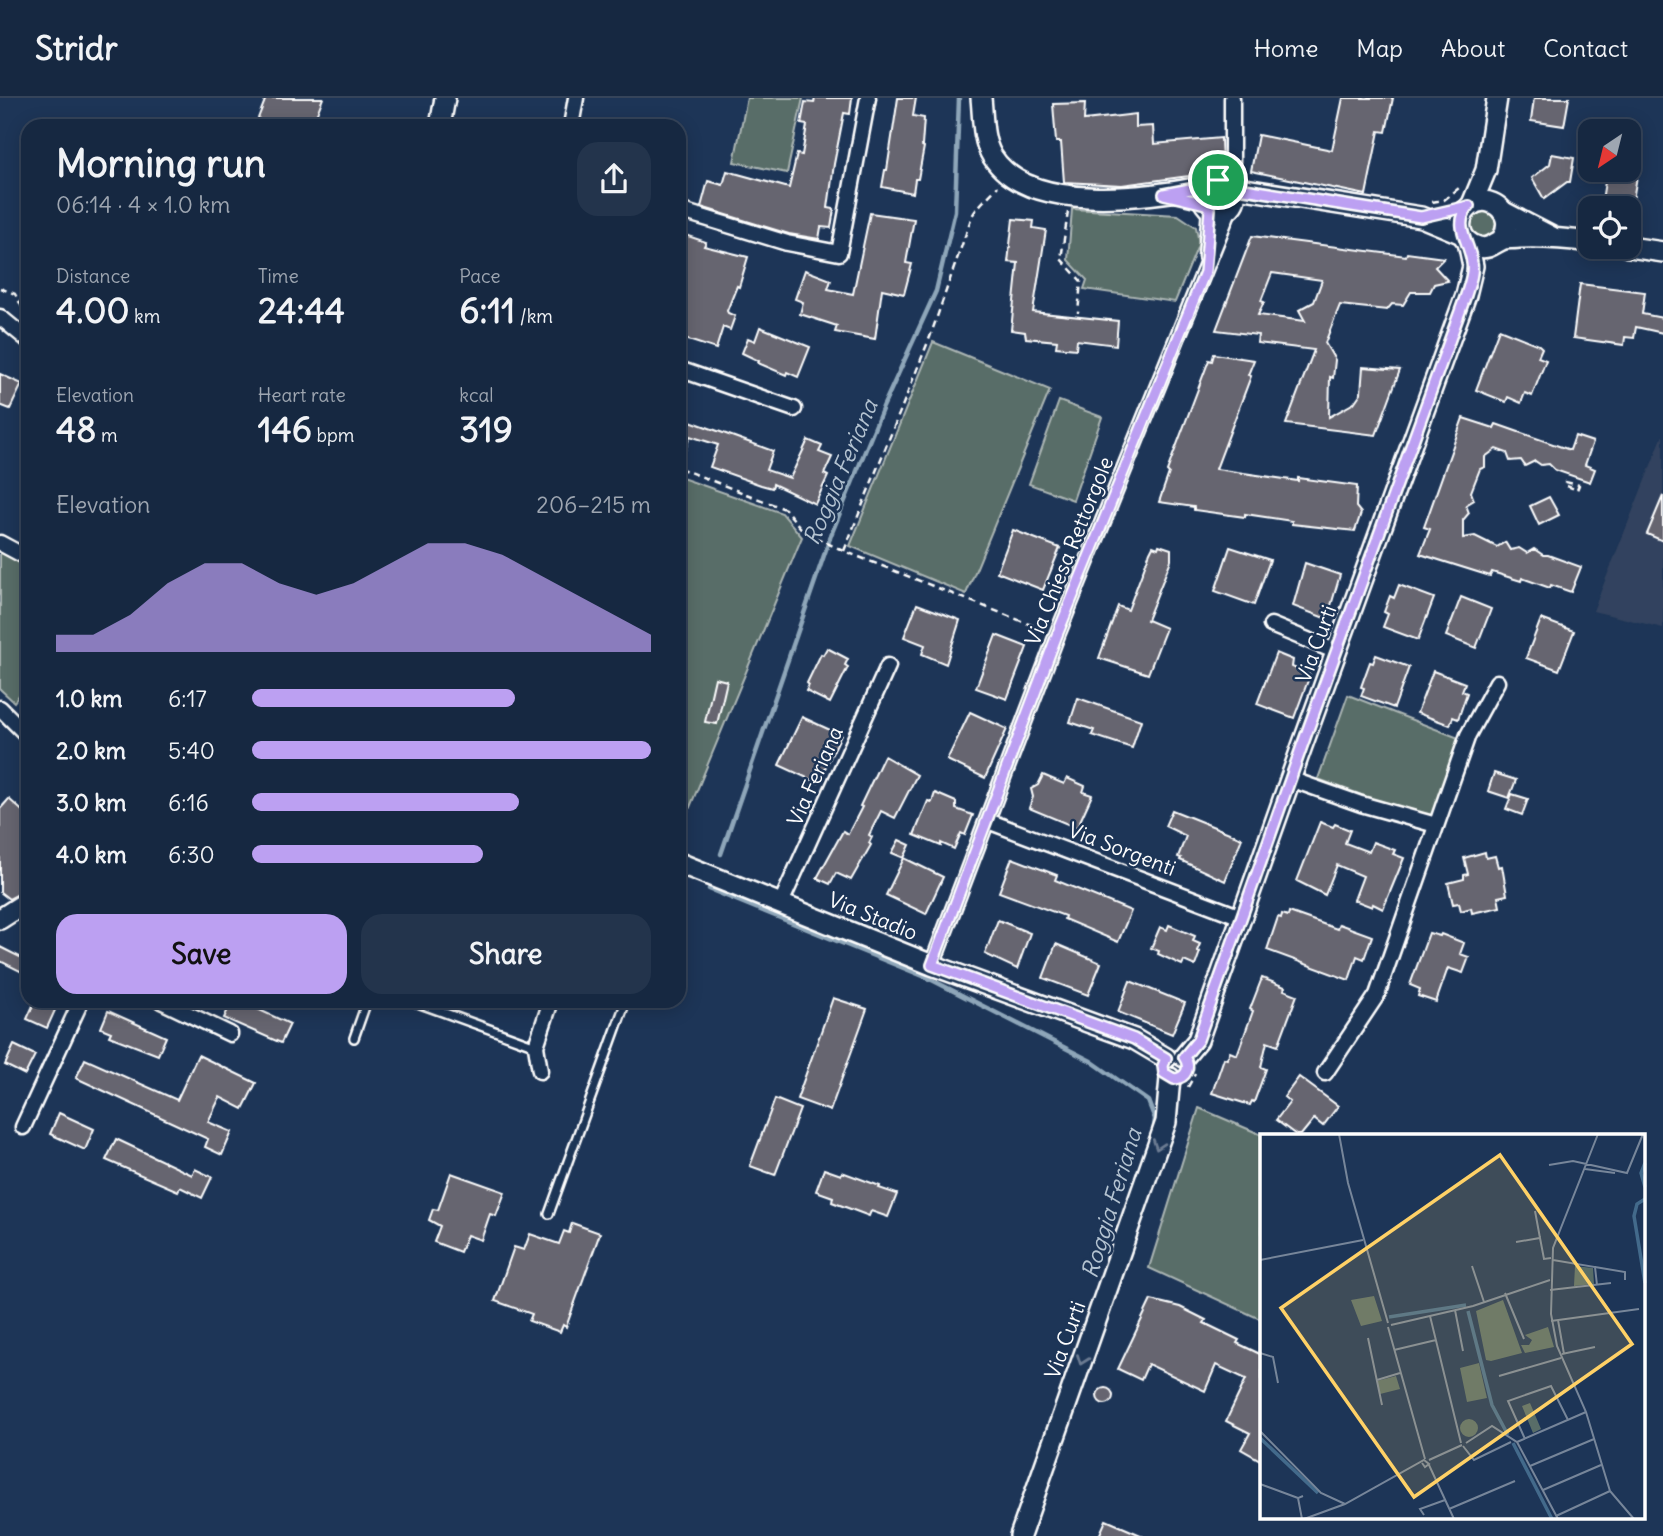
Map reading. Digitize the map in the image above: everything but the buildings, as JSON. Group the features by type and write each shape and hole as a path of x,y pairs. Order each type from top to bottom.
{"street":[{"path":"441,119 445,98"},
{"path":"572,119 576,98"},
{"path":"686,211 787,243 839,253 868,98"},
{"path":"981,98 984,128 992,155 1008,174 1038,190 1070,195 1122,197 1164,194 1208,200 1219,211 1231,194"},
{"name":"Via Chiesa Rettorgole","path":"932,965 1057,635 1205,272 1231,194 1232,98"},
{"path":"1465,238 1462,216 1471,205 1486,170 1497,98"},
{"path":"1422,210 1485,248 1497,244 1507,225 1486,170"},
{"path":"1208,200 1213,181 1231,194 1277,195 1422,210 1486,201 1553,237"},
{"name":"Via Chiesa Rettorgole","path":"1205,272 1208,200"},
{"path":"1502,239 1553,237 1578,240"},
{"name":"Via Curti","path":"1020,1536 1166,1122 1170,1078 1178,1079 1185,1075 1188,1068 1175,1058 1198,1040 1466,295 1473,266 1465,238"},
{"path":"1641,249 1663,252"},
{"path":"0,317 21,331"},
{"path":"686,371 794,409"},
{"path":"0,543 21,554"},
{"path":"1270,625 1338,652"},
{"name":"Via Feriana","path":"782,903 888,666"},
{"path":"1325,1073 1377,995 1468,735 1497,682"},
{"path":"0,708 21,729"},
{"path":"1290,779 1361,804 1436,825"},
{"name":"Via Sorgenti","path":"988,821 1241,917"},
{"name":"Via Stadio","path":"686,866 932,965 1134,1039 1175,1058"},
{"path":"0,919 21,906"},
{"path":"23,1126 78,1008"},
{"path":"176,1008 230,1034"},
{"path":"540,1070 536,1046 549,1008"}],"lane":[{"path":"354,1038 365,1008"},
{"path":"431,1008 536,1046"},
{"path":"549,1214 623,1008"}],"path":[{"path":"844,551 930,337 972,216 1008,174"},
{"path":"1422,210 1444,200 1460,187"},
{"path":"1070,195 1061,258 1081,281 1078,313"},
{"path":"0,288 15,294 21,305"},
{"path":"686,471 785,509 804,532 844,551 1057,635"}],"shaded area":[{"path":"1663,435 1663,628 1593,611"}],"green space":[{"path":"747,98 803,98 787,173 734,162"},
{"path":"1480,207 1501,219 1495,240 1471,238 1467,218"},
{"path":"1072,209 1178,215 1196,227 1199,243 1175,302 1084,289 1087,280 1068,260"},
{"path":"933,342 1050,390 966,594 850,546"},
{"path":"1059,401 1102,417 1073,500 1029,484"},
{"path":"686,479 782,513 802,537 686,817"},
{"path":"0,550 21,561 21,692 14,702 0,689"},
{"path":"1348,695 1469,742 1435,822 1318,779"},
{"path":"1199,1108 1260,1134 1260,1319 1149,1268"}],"waterway":[{"name":"Roggia Feriana","path":"721,854 831,535 883,407 936,291 955,211 959,98"},
{"name":"Roggia Feriana","path":"709,889 928,978 1091,1061 1148,1101 1155,1119 1153,1133"},
{"name":"Roggia Feriana","path":"1010,1536 1018,1514"}],"route":[{"path":"1218,180 1227,182 1232,187 1421,217 1469,206 1462,216 1461,228 1468,242 1473,266 1466,295 1198,1040 1184,1057 1188,1063 1187,1071 1182,1078 1174,1079 1164,1073 1166,1058 1134,1039 932,965 1057,635 1205,272 1210,209 1206,204 1164,194 1206,186 1218,180"}]}
